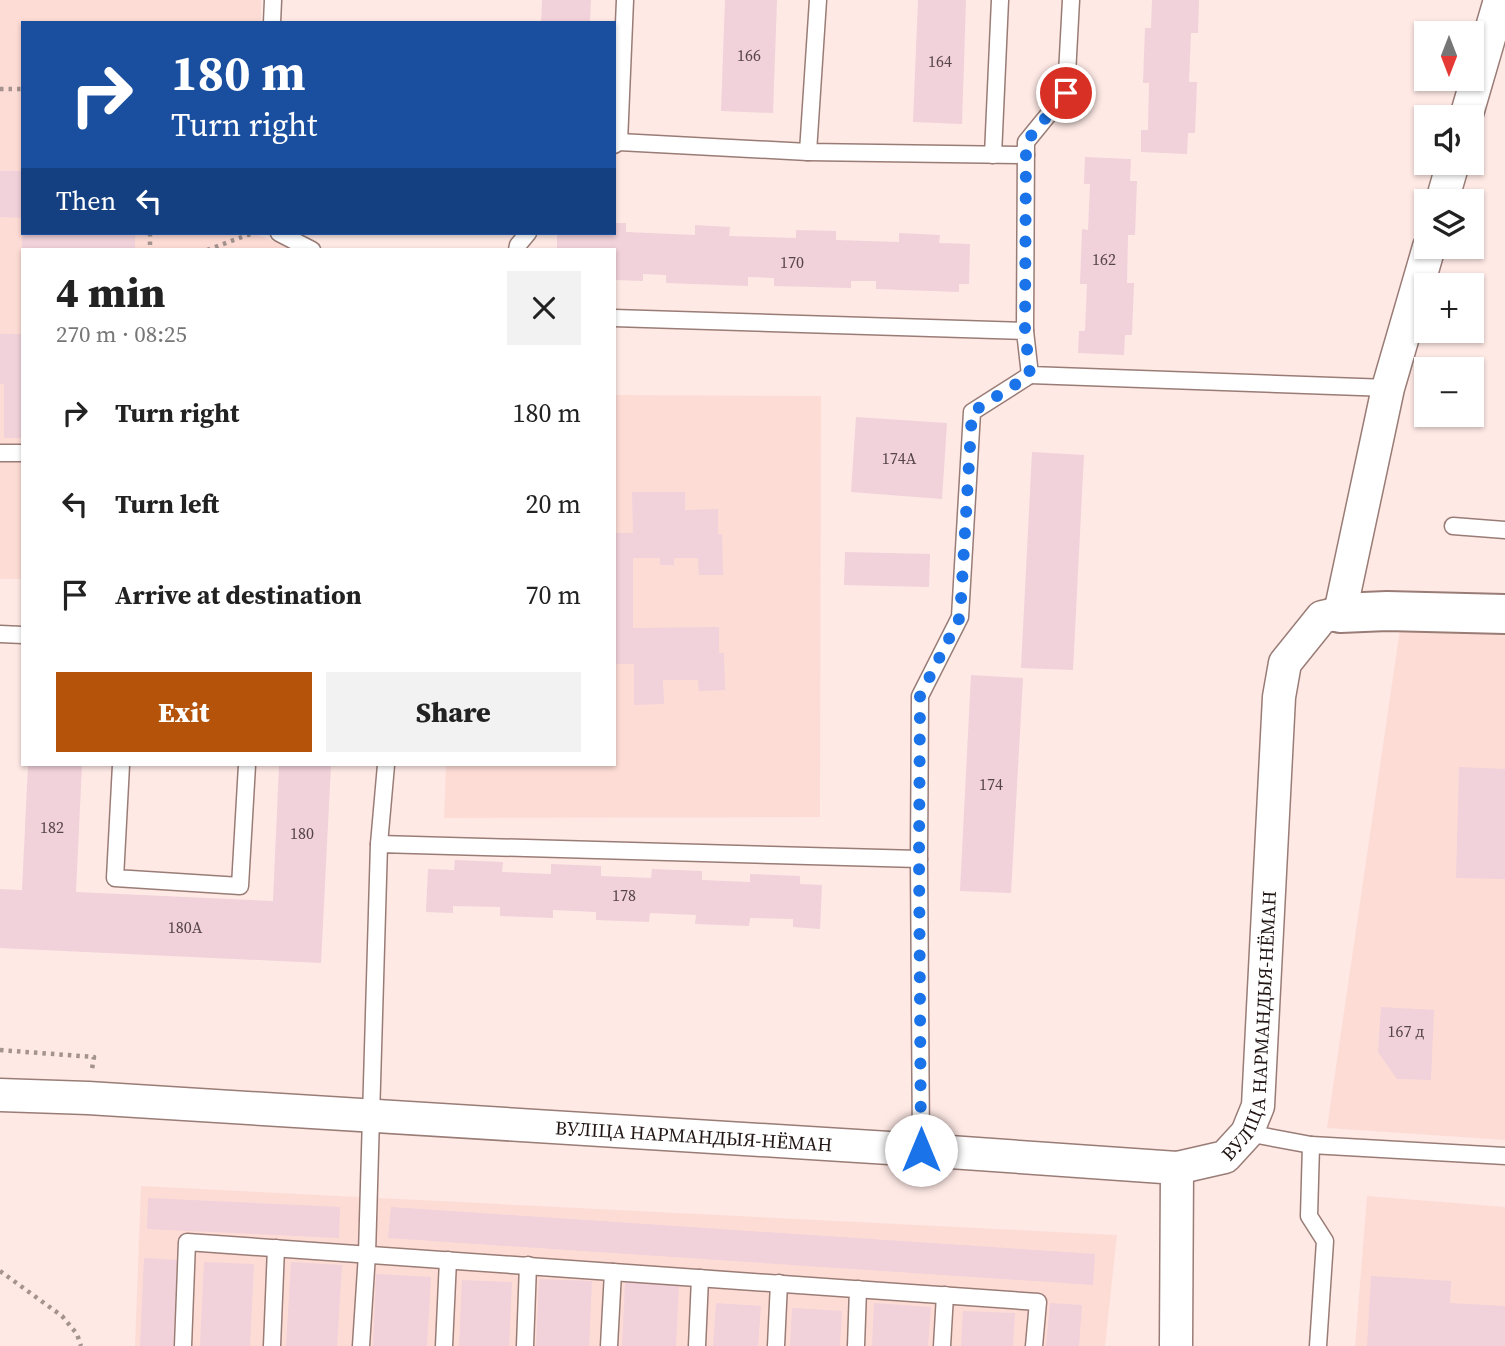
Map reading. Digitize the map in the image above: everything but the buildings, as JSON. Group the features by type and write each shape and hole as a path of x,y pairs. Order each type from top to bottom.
{"street":[{"path":"1469,105 1500,0"},
{"path":"1426,259 1388,388 1340,612 1505,614"},
{"name":"ВУЛІЦА НАРМАНДЫЯ-НЁМАН","path":"0,1095 89,1098 1177,1168 1225,1157 1247,1133 1258,1106 1279,696 1285,663 1322,617 1340,612"},
{"path":"1176,1346 1177,1168"}],"lane":[{"path":"272,21 273,0"},
{"path":"625,0 617,144 808,152 1026,155"},
{"path":"808,152 818,0"},
{"path":"993,155 1000,0"},
{"path":"1030,375 1025,331 1026,142 1066,93 1071,0"},
{"path":"283,235 308,248"},
{"path":"616,318 1025,331"},
{"path":"921,1150 920,696 960,617 972,412 1030,375 1388,388"},
{"path":"0,453 21,453"},
{"path":"1453,526 1505,530"},
{"path":"0,634 21,635"},
{"path":"121,766 115,878 240,886 247,766"},
{"path":"361,1346 372,1117 379,844 386,766"},
{"path":"379,844 919,859"},
{"path":"1247,1133 1311,1145 1505,1156"},
{"path":"1311,1145 1310,1216 1325,1241 1318,1346"},
{"path":"183,1346 187,1242 1038,1302 1034,1346"},
{"path":"272,1346 276,1248"},
{"path":"444,1346 447,1260"},
{"path":"525,1346 528,1265"},
{"path":"609,1346 613,1272"},
{"path":"697,1346 701,1278"},
{"path":"776,1346 779,1283"},
{"path":"856,1346 858,1289"},
{"path":"942,1346 945,1295"}],"path":[{"path":"0,89 21,89"},
{"path":"212,248 248,235"},
{"path":"0,1050 94,1056 89,1098"},
{"path":"0,1271 62,1316 78,1334 81,1346"}],"shaded area":[{"path":"0,0 261,0 261,21 21,21 21,235 257,235 292,248 21,248 21,579 0,579"},
{"path":"616,395 821,396 820,817 444,818 446,766 616,766"},
{"path":"1400,629 1505,634 1505,1140 1327,1128"},
{"path":"141,1186 1117,1235 1105,1346 135,1346"},
{"path":"1367,1196 1505,1207 1505,1346 1355,1346"}],"route":[{"path":"921,1150 920,696 960,617 972,412 1030,375 1025,331 1026,142 1066,93"}]}
